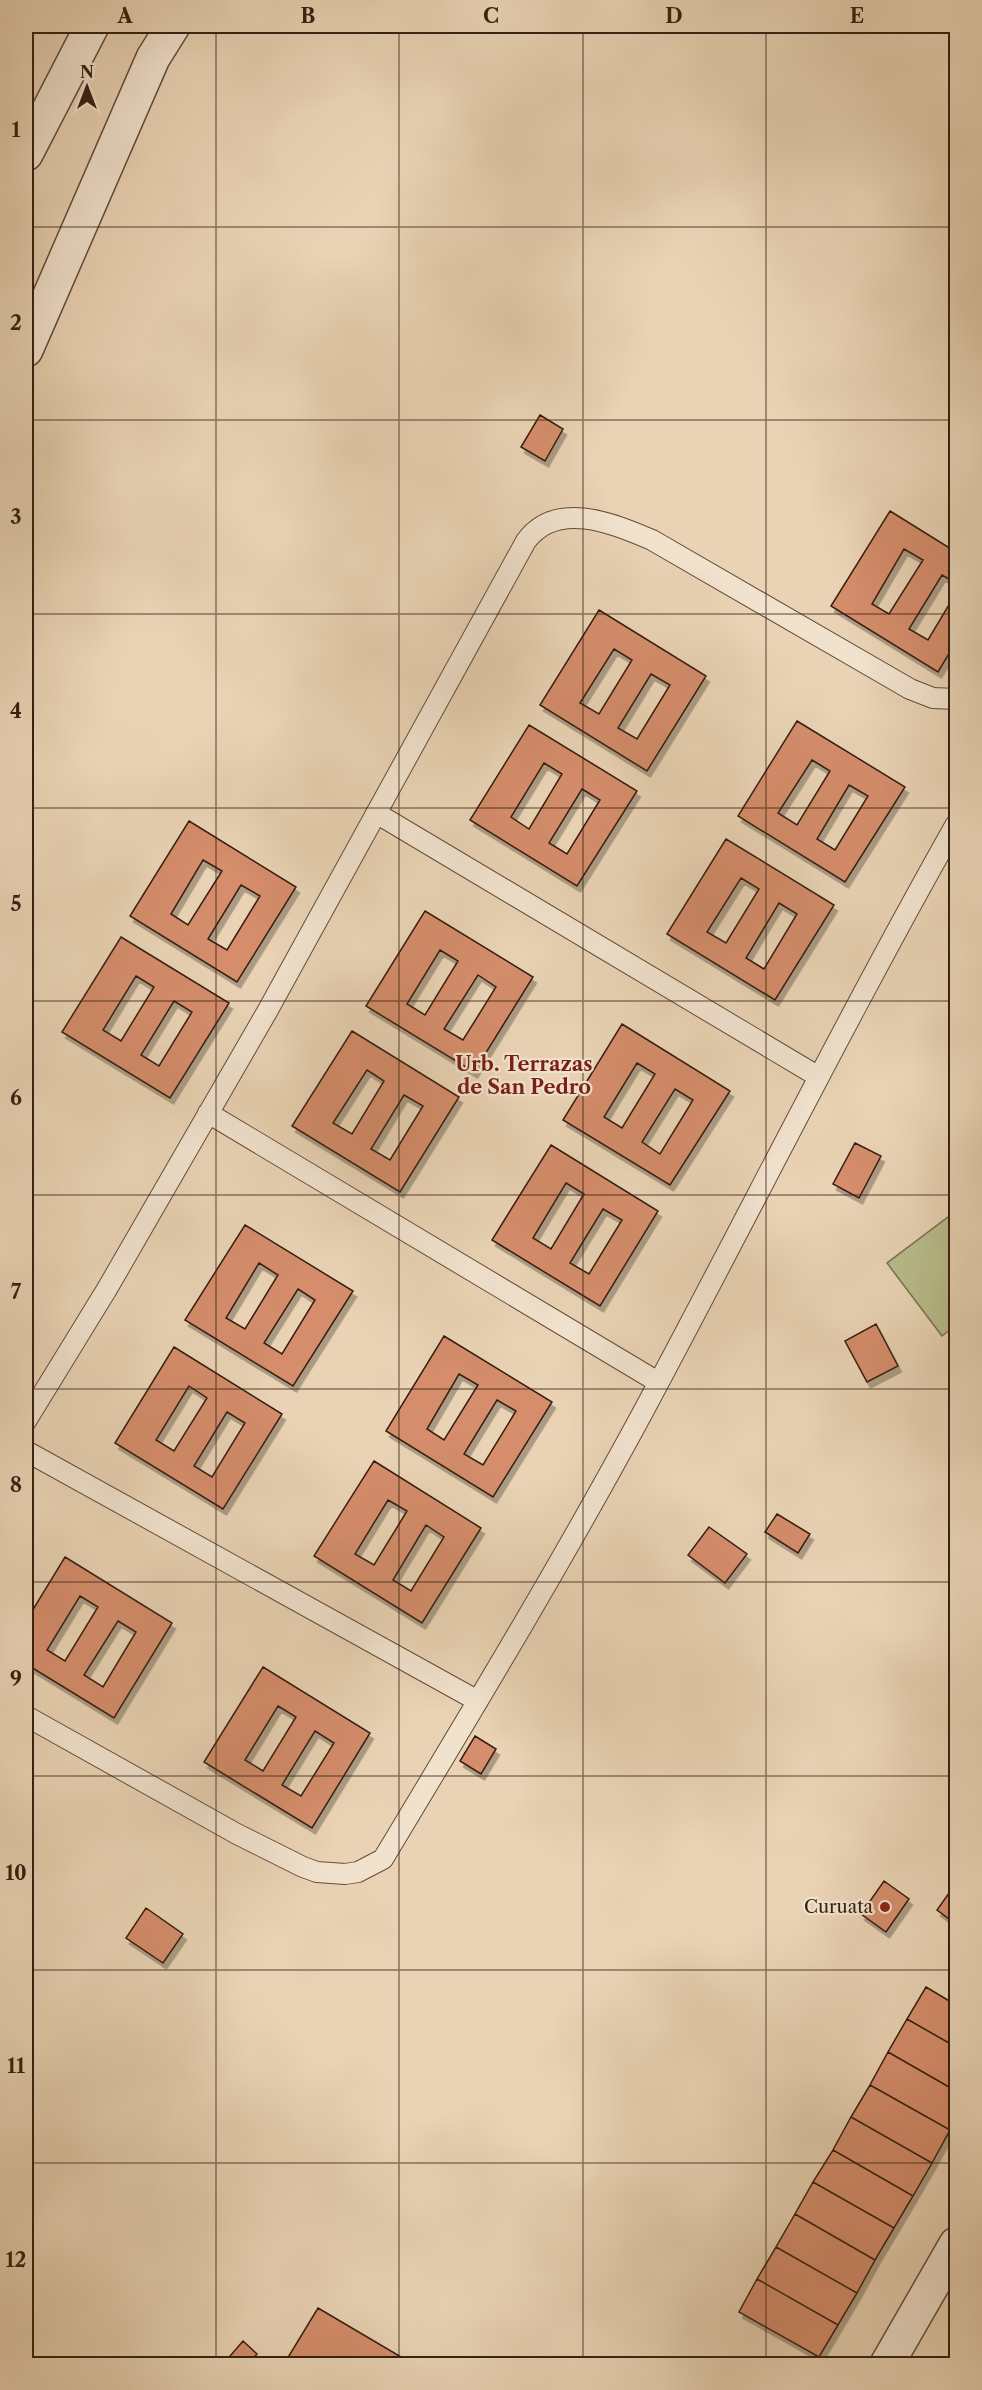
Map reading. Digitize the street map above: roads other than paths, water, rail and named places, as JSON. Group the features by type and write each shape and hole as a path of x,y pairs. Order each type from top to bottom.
{"street":[{"path":"26,154 92,26"},
{"path":"26,350 153,58 172,26"},
{"path":"887,2364 957,2244"}],"lane":[{"path":"26,1421 107,1289 208,1113 526,541 538,528 552,520 571,517 591,519 621,527 652,540 910,689 933,698 957,699"},
{"path":"376,813 819,1077"},
{"path":"26,1716 293,1863 317,1872 345,1874 358,1872 383,1859 516,1637 658,1382 819,1077 957,824"},
{"path":"208,1113 658,1382"},
{"path":"26,1451 478,1701"}],"place":[{"name":"Curuata","path":"885,1907"}],"district":[{"name":"Urb. Terrazas de San Pedro","path":"524,1076"}]}
